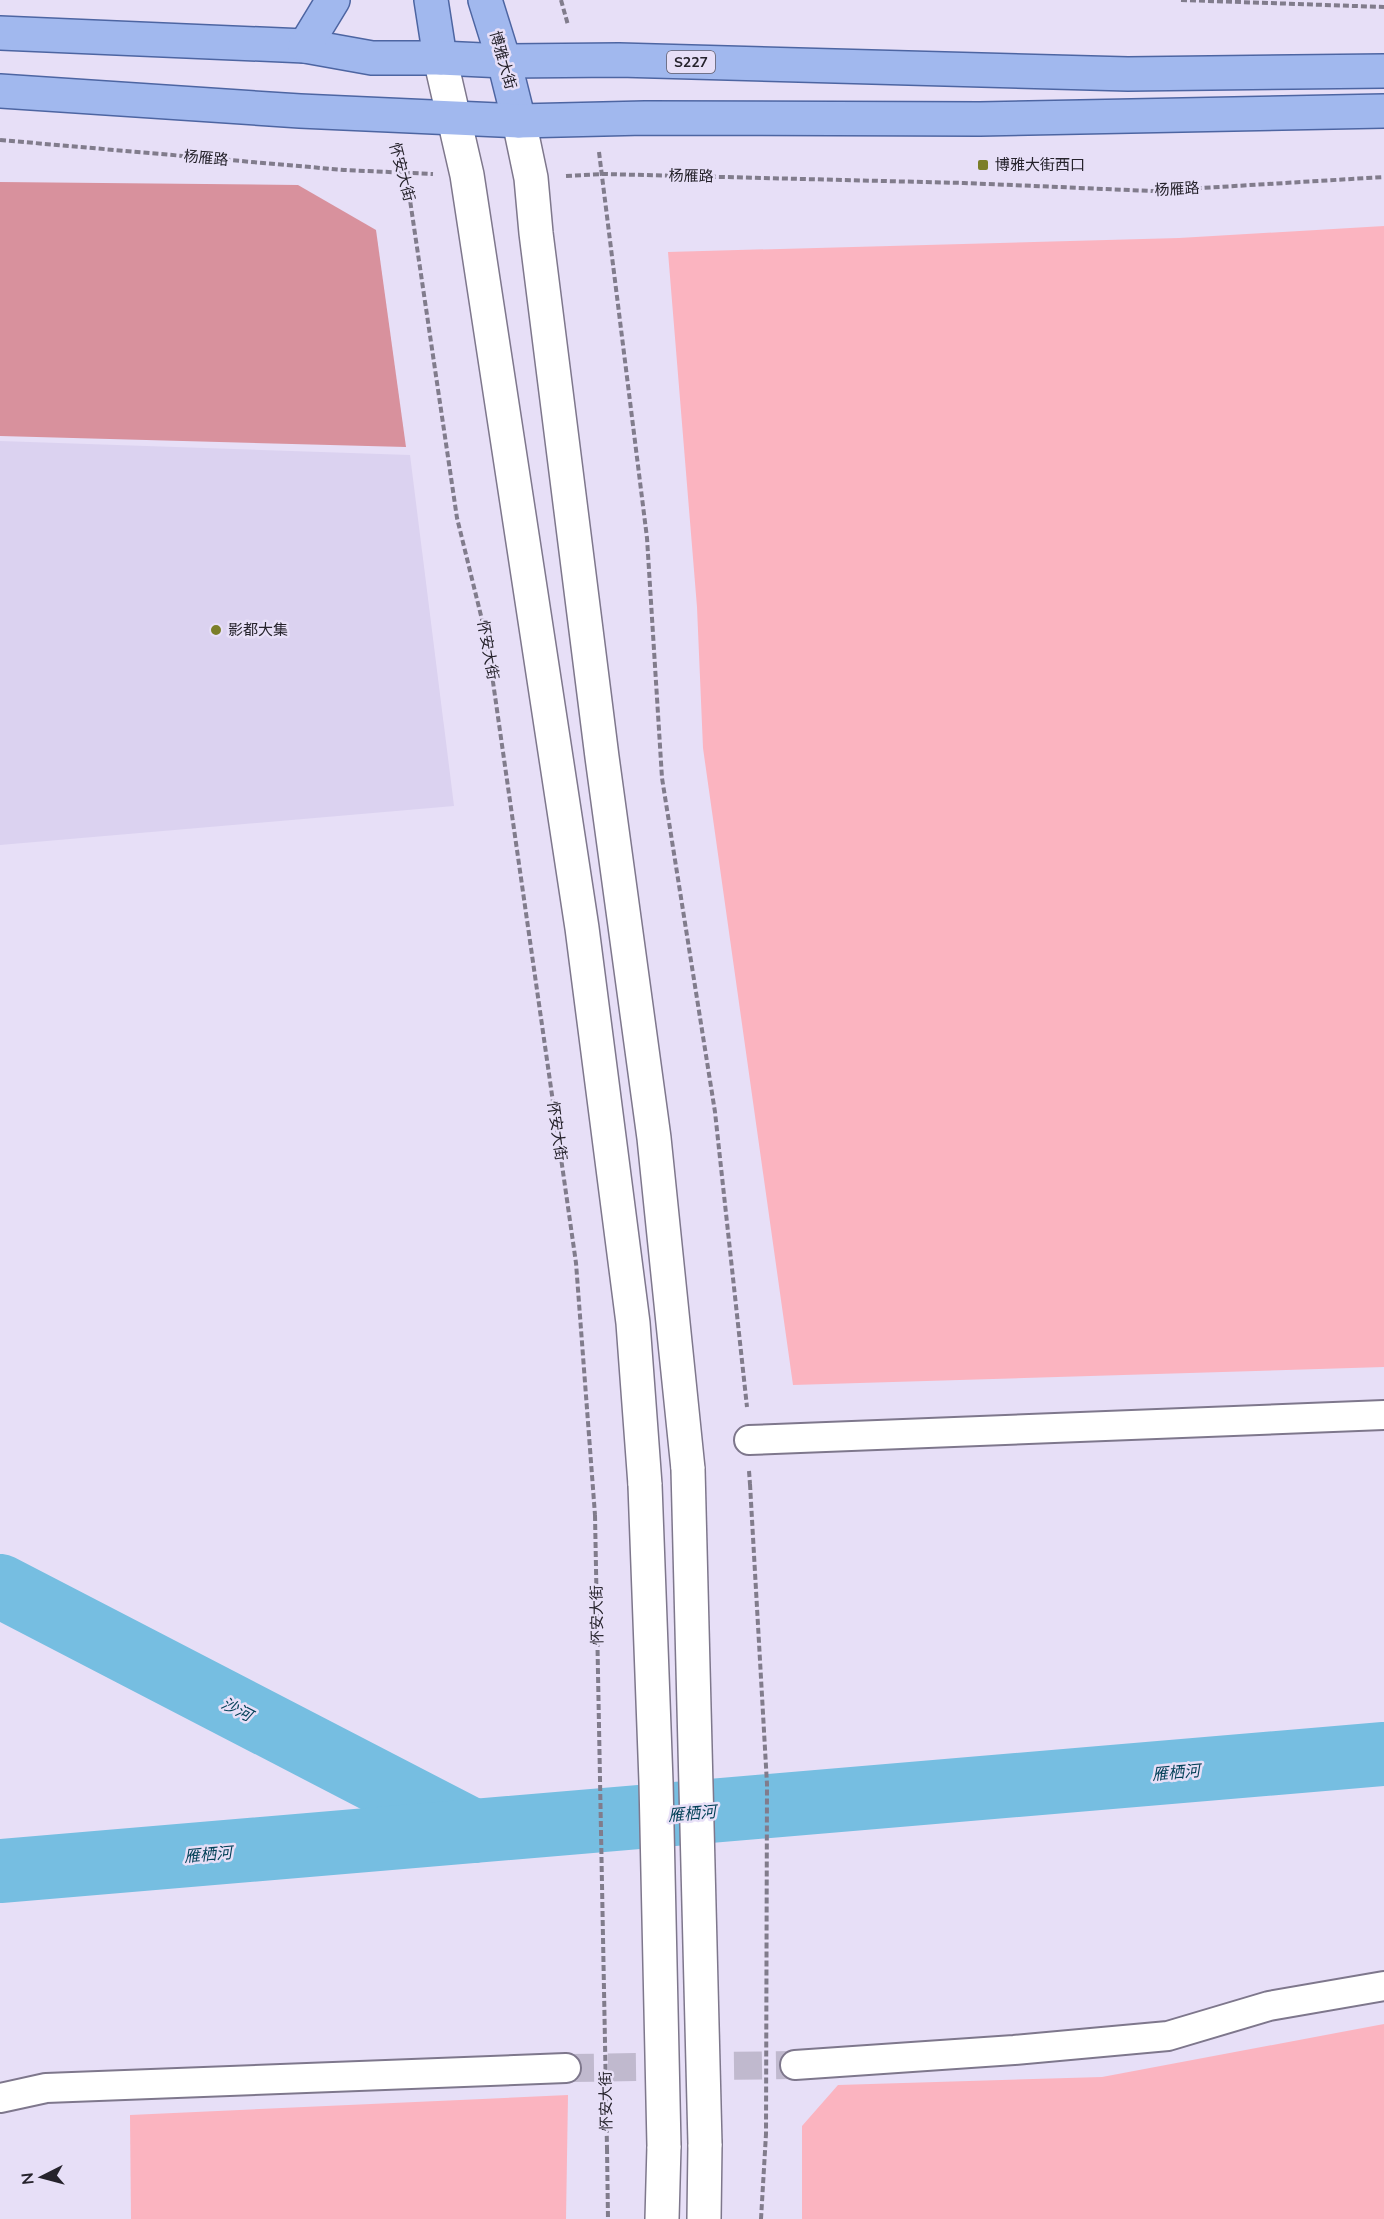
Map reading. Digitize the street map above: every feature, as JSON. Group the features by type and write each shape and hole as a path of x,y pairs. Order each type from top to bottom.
{"main road":[{"path":"305,46 333,0"},
{"path":"431,0 440,58 467,175 582,927 633,1323 645,1485 656,1782 664,2146 662,2219"},
{"name":"博雅大街","path":"485,0 519,121"},
{"name":"S227","path":"0,33 305,46 372,58 504,61 619,60 1128,74 1384,71"},
{"path":"0,91 300,111 519,121 645,118 980,119 1384,111"},
{"path":"519,121 531,178 599,733 654,1138 688,1469 705,2144 704,2219"}],"street":[{"path":"749,1440 1384,1415"},
{"path":"795,2065 1014,2050 1168,2036 1269,2006 1384,1986"},
{"path":"0,2098 46,2088 566,2068"}],"path":[{"path":"1180,0 1384,7"},
{"name":"怀安大街","path":"387,114 410,200 457,518 488,640 576,1263 595,1515 608,2219"},
{"path":"594,120 603,174 647,538 662,778 715,1113 746,1388 767,1784 766,2134 761,2219"},
{"name":"杨雁路","path":"0,140 402,174 467,175"},
{"name":"杨雁路","path":"531,178 603,174 964,183 1152,191 1384,177"}],"shaded area":[{"path":"0,182 298,185 376,230 406,447 0,436"},
{"path":"1384,226 1384,1367 793,1385 703,748 697,607 668,252 1179,238"},
{"name":"影都大集","path":"0,441 410,455 454,806 0,845"},
{"path":"1384,2024 1384,2219 802,2219 802,2126 838,2085 1102,2077"},
{"path":"568,2095 566,2219 131,2219 130,2115"}],"waterway":[{"name":"沙河","path":"0,1586 473,1831"},
{"name":"雁栖河","path":"0,1871 1384,1754"}],"tunnel":[{"path":"566,2068 795,2065"}],"place":[{"name":"博雅大街西口","path":"983,165"},
{"name":"影都大集","path":"216,630"}]}
